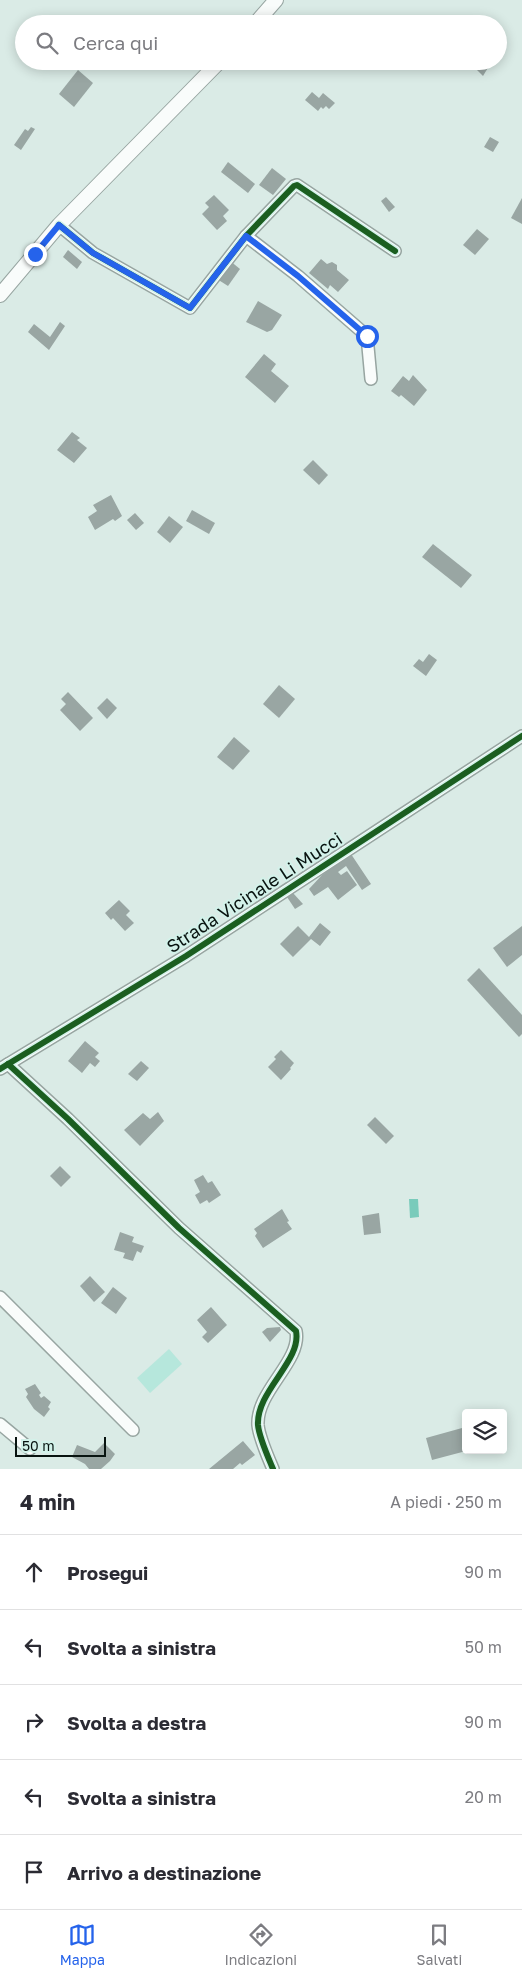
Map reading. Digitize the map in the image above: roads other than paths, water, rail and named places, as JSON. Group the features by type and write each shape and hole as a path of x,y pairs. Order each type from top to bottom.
{"street":[{"path":"262,15 276,0"},
{"path":"0,296 59,225 211,70"},
{"path":"59,225 93,253 190,308 246,236 292,187 297,185 396,251"},
{"path":"246,236 298,276 367,336 370,379"},
{"name":"Strada Vicinale Li Mucci","path":"4,1066 186,956 522,736"},
{"path":"4,1066 68,1119 179,1228 296,1331 298,1340 262,1403 259,1418 258,1425 273,1469"},
{"path":"0,1298 133,1430"},
{"path":"0,1424 30,1449"}]}
